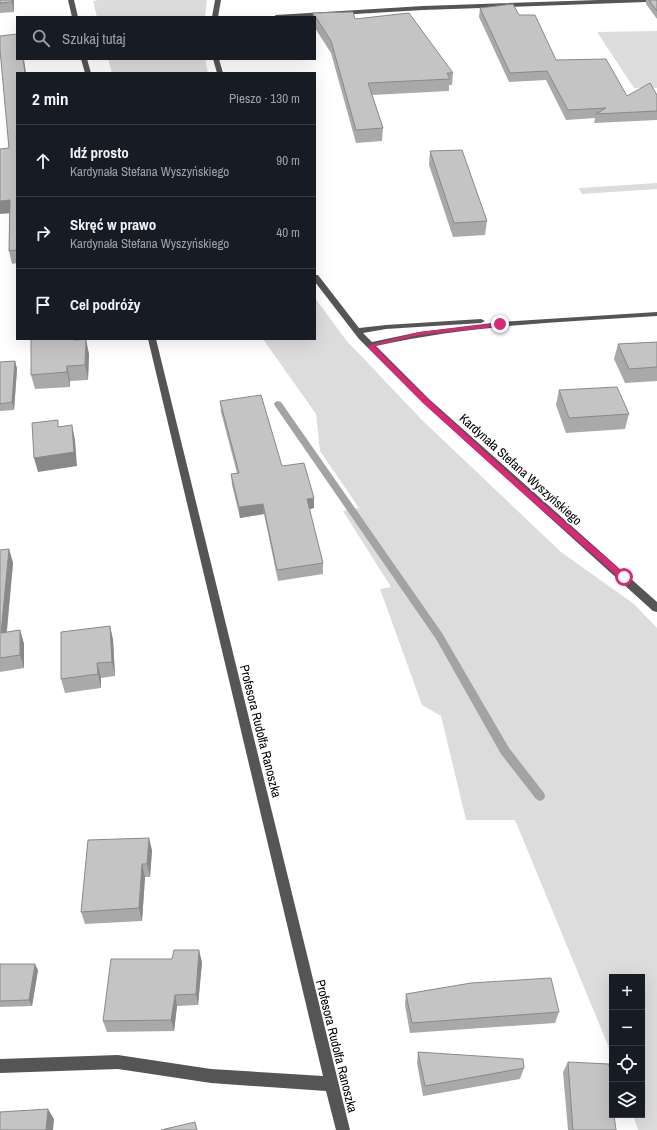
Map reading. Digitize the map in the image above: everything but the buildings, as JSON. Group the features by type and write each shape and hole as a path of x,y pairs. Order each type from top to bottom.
{"street":[{"path":"70,0 75,16"},
{"path":"215,16 218,0"},
{"path":"292,16 423,8 646,0"},
{"path":"84,60 88,72"},
{"path":"216,60 220,72"},
{"name":"Kardynała Stefana Wyszyńskiego","path":"316,278 370,346 426,402 657,608"},
{"path":"370,346 419,334 500,324 657,314"},
{"path":"357,331 386,327 452,322 500,320 556,321"},
{"name":"Profesora Rudolfa Ranoszka","path":"152,340 343,1130"},
{"path":"0,1066 118,1062 211,1076 332,1084"}],"shaded area":[{"path":"207,0 205,16 97,16 93,1"},
{"path":"657,31 657,88 634,88 597,32"},
{"path":"108,60 205,60 208,72 112,72"},
{"path":"657,183 657,189 582,194 579,188"},
{"path":"316,299 346,340 422,420 561,552 634,604 657,628 657,1130 638,1130 634,1118 645,1118 645,974 609,974 609,1048 515,820 466,820 441,716 422,705 380,589 391,587 343,511 359,508 320,451 316,414 264,340 316,340"}],"waterway":[{"path":"278,404 439,636 505,751 540,796"}],"route":[{"path":"500,324 419,334 370,346 426,402 521,488 624,577"}]}
